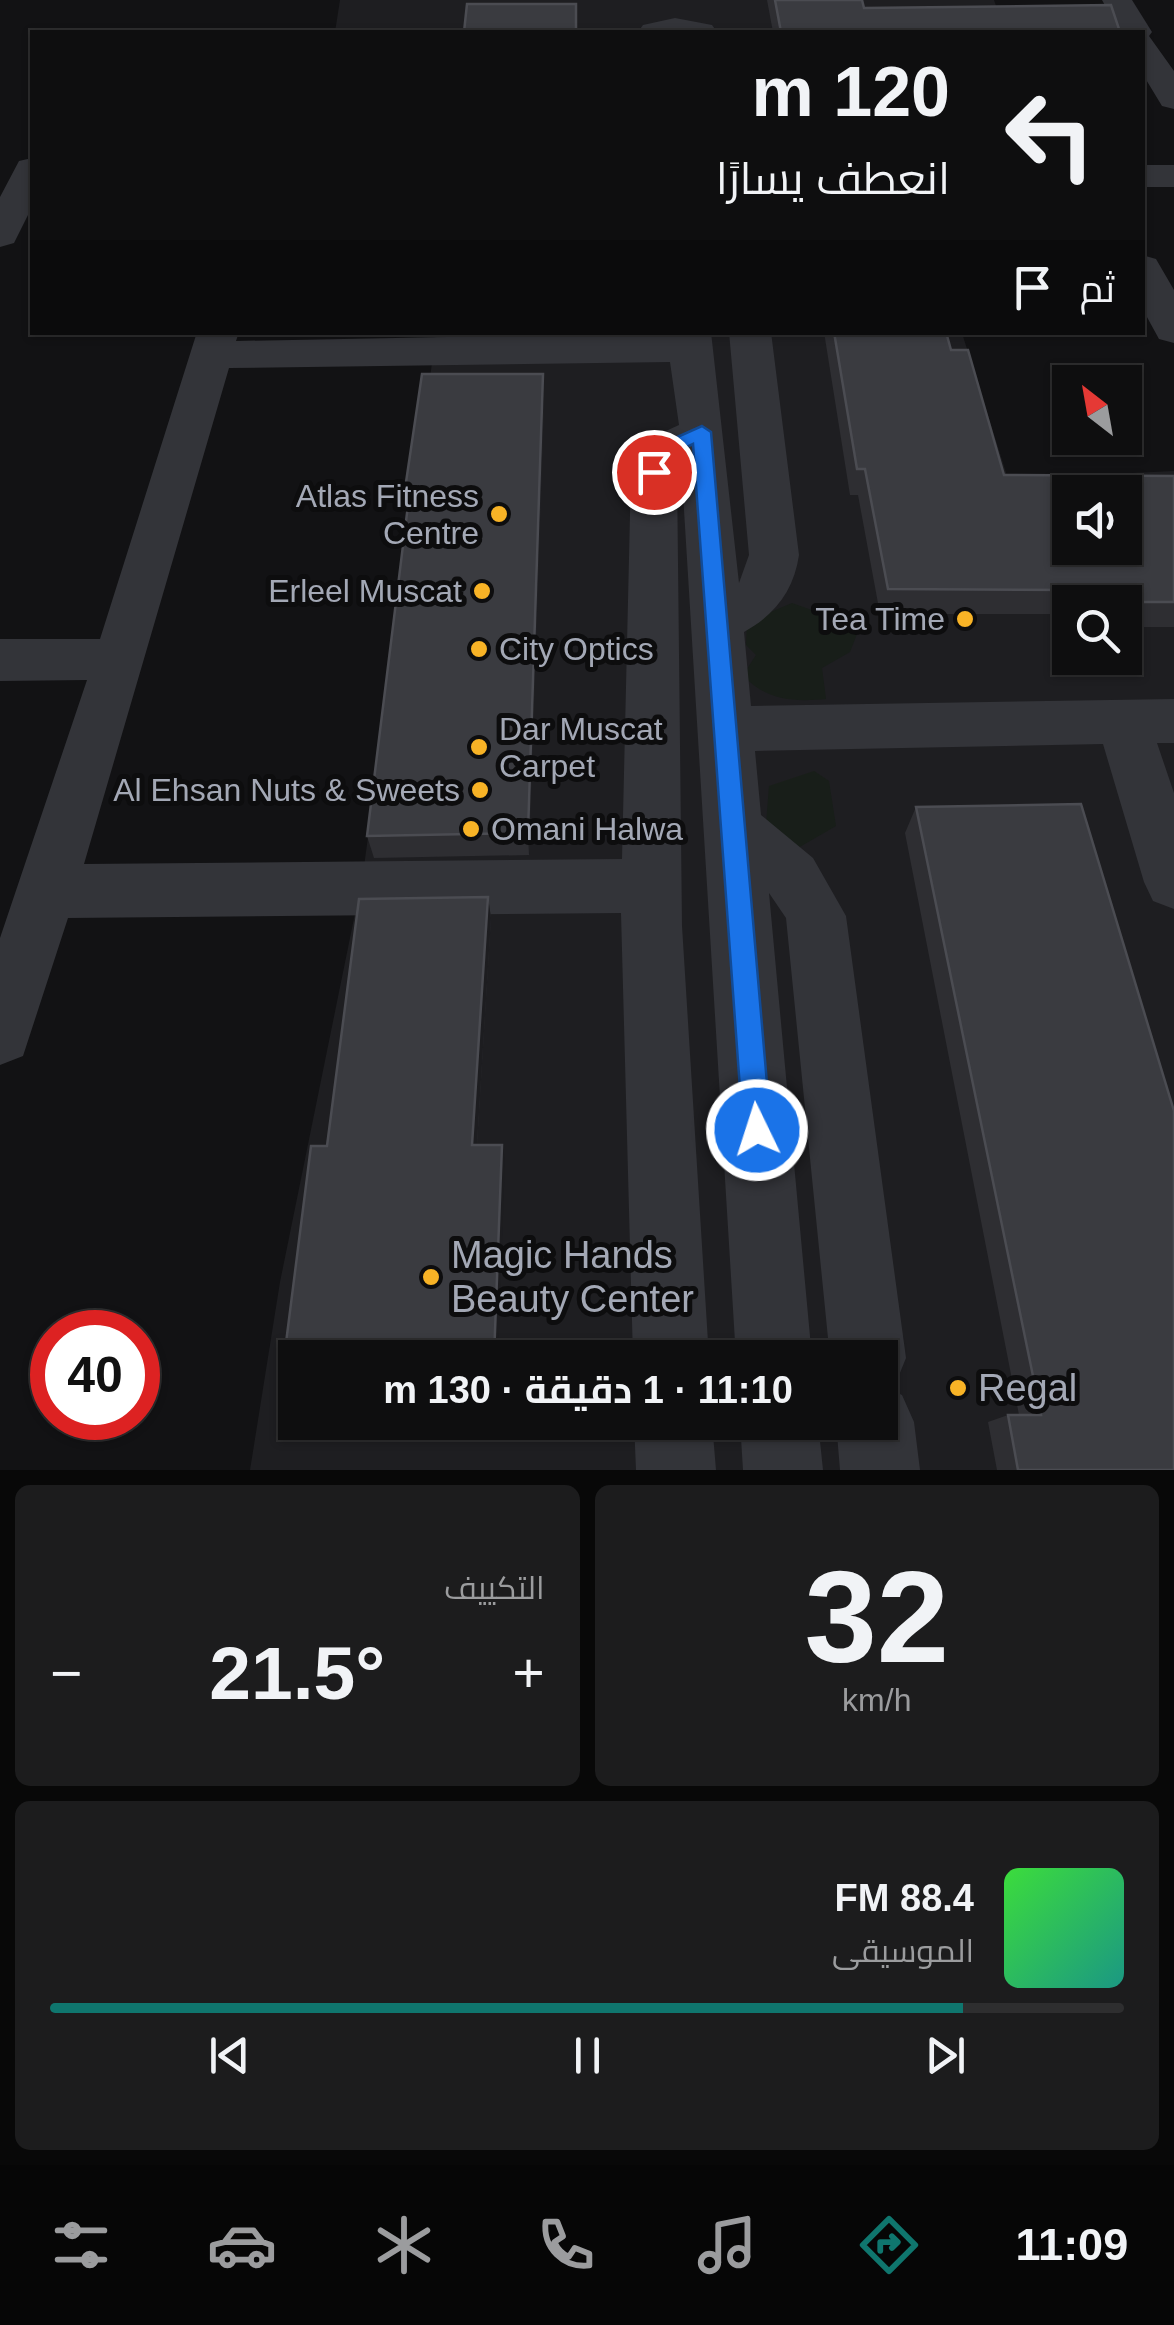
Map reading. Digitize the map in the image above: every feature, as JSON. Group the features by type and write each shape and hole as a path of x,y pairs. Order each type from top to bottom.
{"street":[{"path":"1117,0 1135,30"},
{"path":"1145,49 1174,99"},
{"path":"0,160 30,160"},
{"path":"0,235 30,173"},
{"path":"1145,176 1174,176"},
{"path":"1145,273 1174,330"},
{"path":"718,623 752,603 772,576 774,554 750,335"},
{"path":"0,1034 120,659 214,344 689,340 702,432 718,623 773,1340"},
{"path":"669,1340 650,886 654,472 662,451 702,432"},
{"path":"0,660 120,659"},
{"path":"726,729 1148,721 1174,882"},
{"path":"734,826 788,868 805,890 816,916 866,1340"},
{"path":"45,892 650,886"},
{"path":"675,1440 676,1470"},
{"path":"780,1440 783,1470"},
{"path":"877,1440 880,1470"}],"shaded area":[{"path":"340,0 994,0 1004,30 335,30"},
{"path":"436,335 963,335 1008,479 1052,477 1052,565 1142,565 1142,475 1091,475 1174,471 1174,1470 250,1470 280,1282 363,874"},
{"path":"792,603 837,619 857,634 850,652 822,668 826,699 781,698 761,690 743,675 756,655 746,645 747,622"},
{"path":"814,771 829,781 836,826 791,852 766,824 769,786"}],"building":[{"path":"775,0 862,0 864,8 1111,5 1119,30 781,30"},
{"path":"467,4 576,4 576,30 464,30"},
{"path":"835,335 947,335 951,350 968,350 1004,475 1052,475 1052,565 1142,565 1142,476 1174,476 1174,602 1142,602 1142,585 1052,585 1052,590 888,589 865,469 857,469"},
{"path":"422,374 543,374 528,833 367,836 410,489 405,489"},
{"path":"1081,804 1174,1111 1174,1470 1018,1470 1008,1415 1041,1415 916,807"},
{"path":"488,897 472,1145 502,1145 495,1340 286,1340 311,1146 327,1146 359,899"}],"place":[{"name":"Atlas Fitness Centre","path":"499,514"},
{"name":"Erleel Muscat","path":"482,591"},
{"name":"Tea Time","path":"965,619"},
{"name":"City Optics","path":"479,649"},
{"name":"Dar Muscat Carpet","path":"479,747"},
{"name":"Al Ehsan Nuts & Sweets","path":"480,790"},
{"name":"Omani Halwa","path":"471,829"},
{"name":"Magic Hands Beauty Center","path":"431,1277"},
{"name":"Regal","path":"958,1388"}],"route":[{"path":"654,472 662,451 702,432 757,1130"}]}
